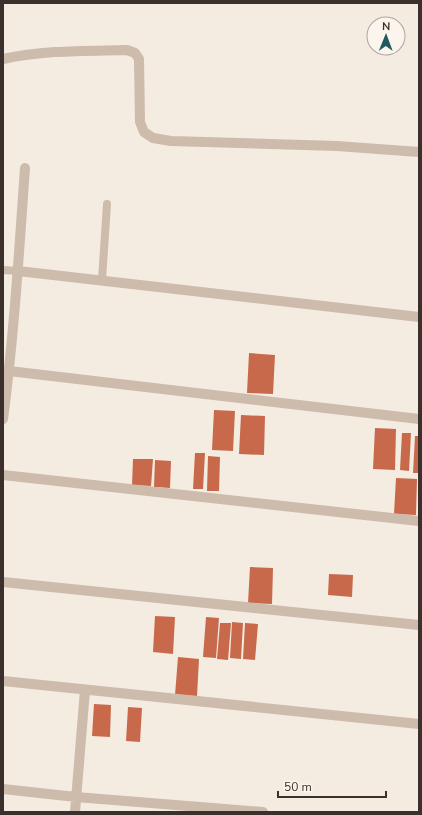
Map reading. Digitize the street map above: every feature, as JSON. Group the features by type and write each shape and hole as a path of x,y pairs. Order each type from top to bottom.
{"street":[{"path":"3,59 43,52 127,50 135,53 140,59 140,122 144,132 152,138 171,141 337,146 419,152"},
{"path":"3,419 18,271 25,168"},
{"path":"18,271 419,317"},
{"path":"9,371 419,420"},
{"path":"3,475 419,521"},
{"path":"3,582 419,626"},
{"path":"3,681 419,724"},
{"path":"75,812 85,690"},
{"path":"3,789 76,797 263,812"}],"lane":[{"path":"102,280 107,204"},
{"path":"3,270 18,271"}],"building":[{"path":"249,353 275,355 273,394 247,393"},
{"path":"214,410 235,411 233,451 212,450"},
{"path":"241,415 265,416 264,455 239,454"},
{"path":"375,428 396,429 395,470 373,469"},
{"path":"402,433 411,433 409,471 400,470"},
{"path":"415,436 419,436 419,473 413,473"},
{"path":"195,453 205,453 203,489 193,489"},
{"path":"208,456 220,457 219,491 207,491"},
{"path":"133,459 153,459 151,486 132,485"},
{"path":"155,460 171,461 170,488 154,487"},
{"path":"396,478 417,479 416,515 394,514"},
{"path":"250,567 273,568 272,604 248,603"},
{"path":"329,574 353,575 352,597 328,595"},
{"path":"155,616 175,617 173,654 153,652"},
{"path":"206,617 219,618 216,658 203,657"},
{"path":"232,622 243,623 241,659 230,658"},
{"path":"220,623 231,623 228,660 217,659"},
{"path":"245,623 258,624 255,660 243,659"},
{"path":"178,657 199,659 197,696 175,695"},
{"path":"94,704 111,705 110,737 92,736"},
{"path":"128,707 142,708 140,742 126,741"}]}
